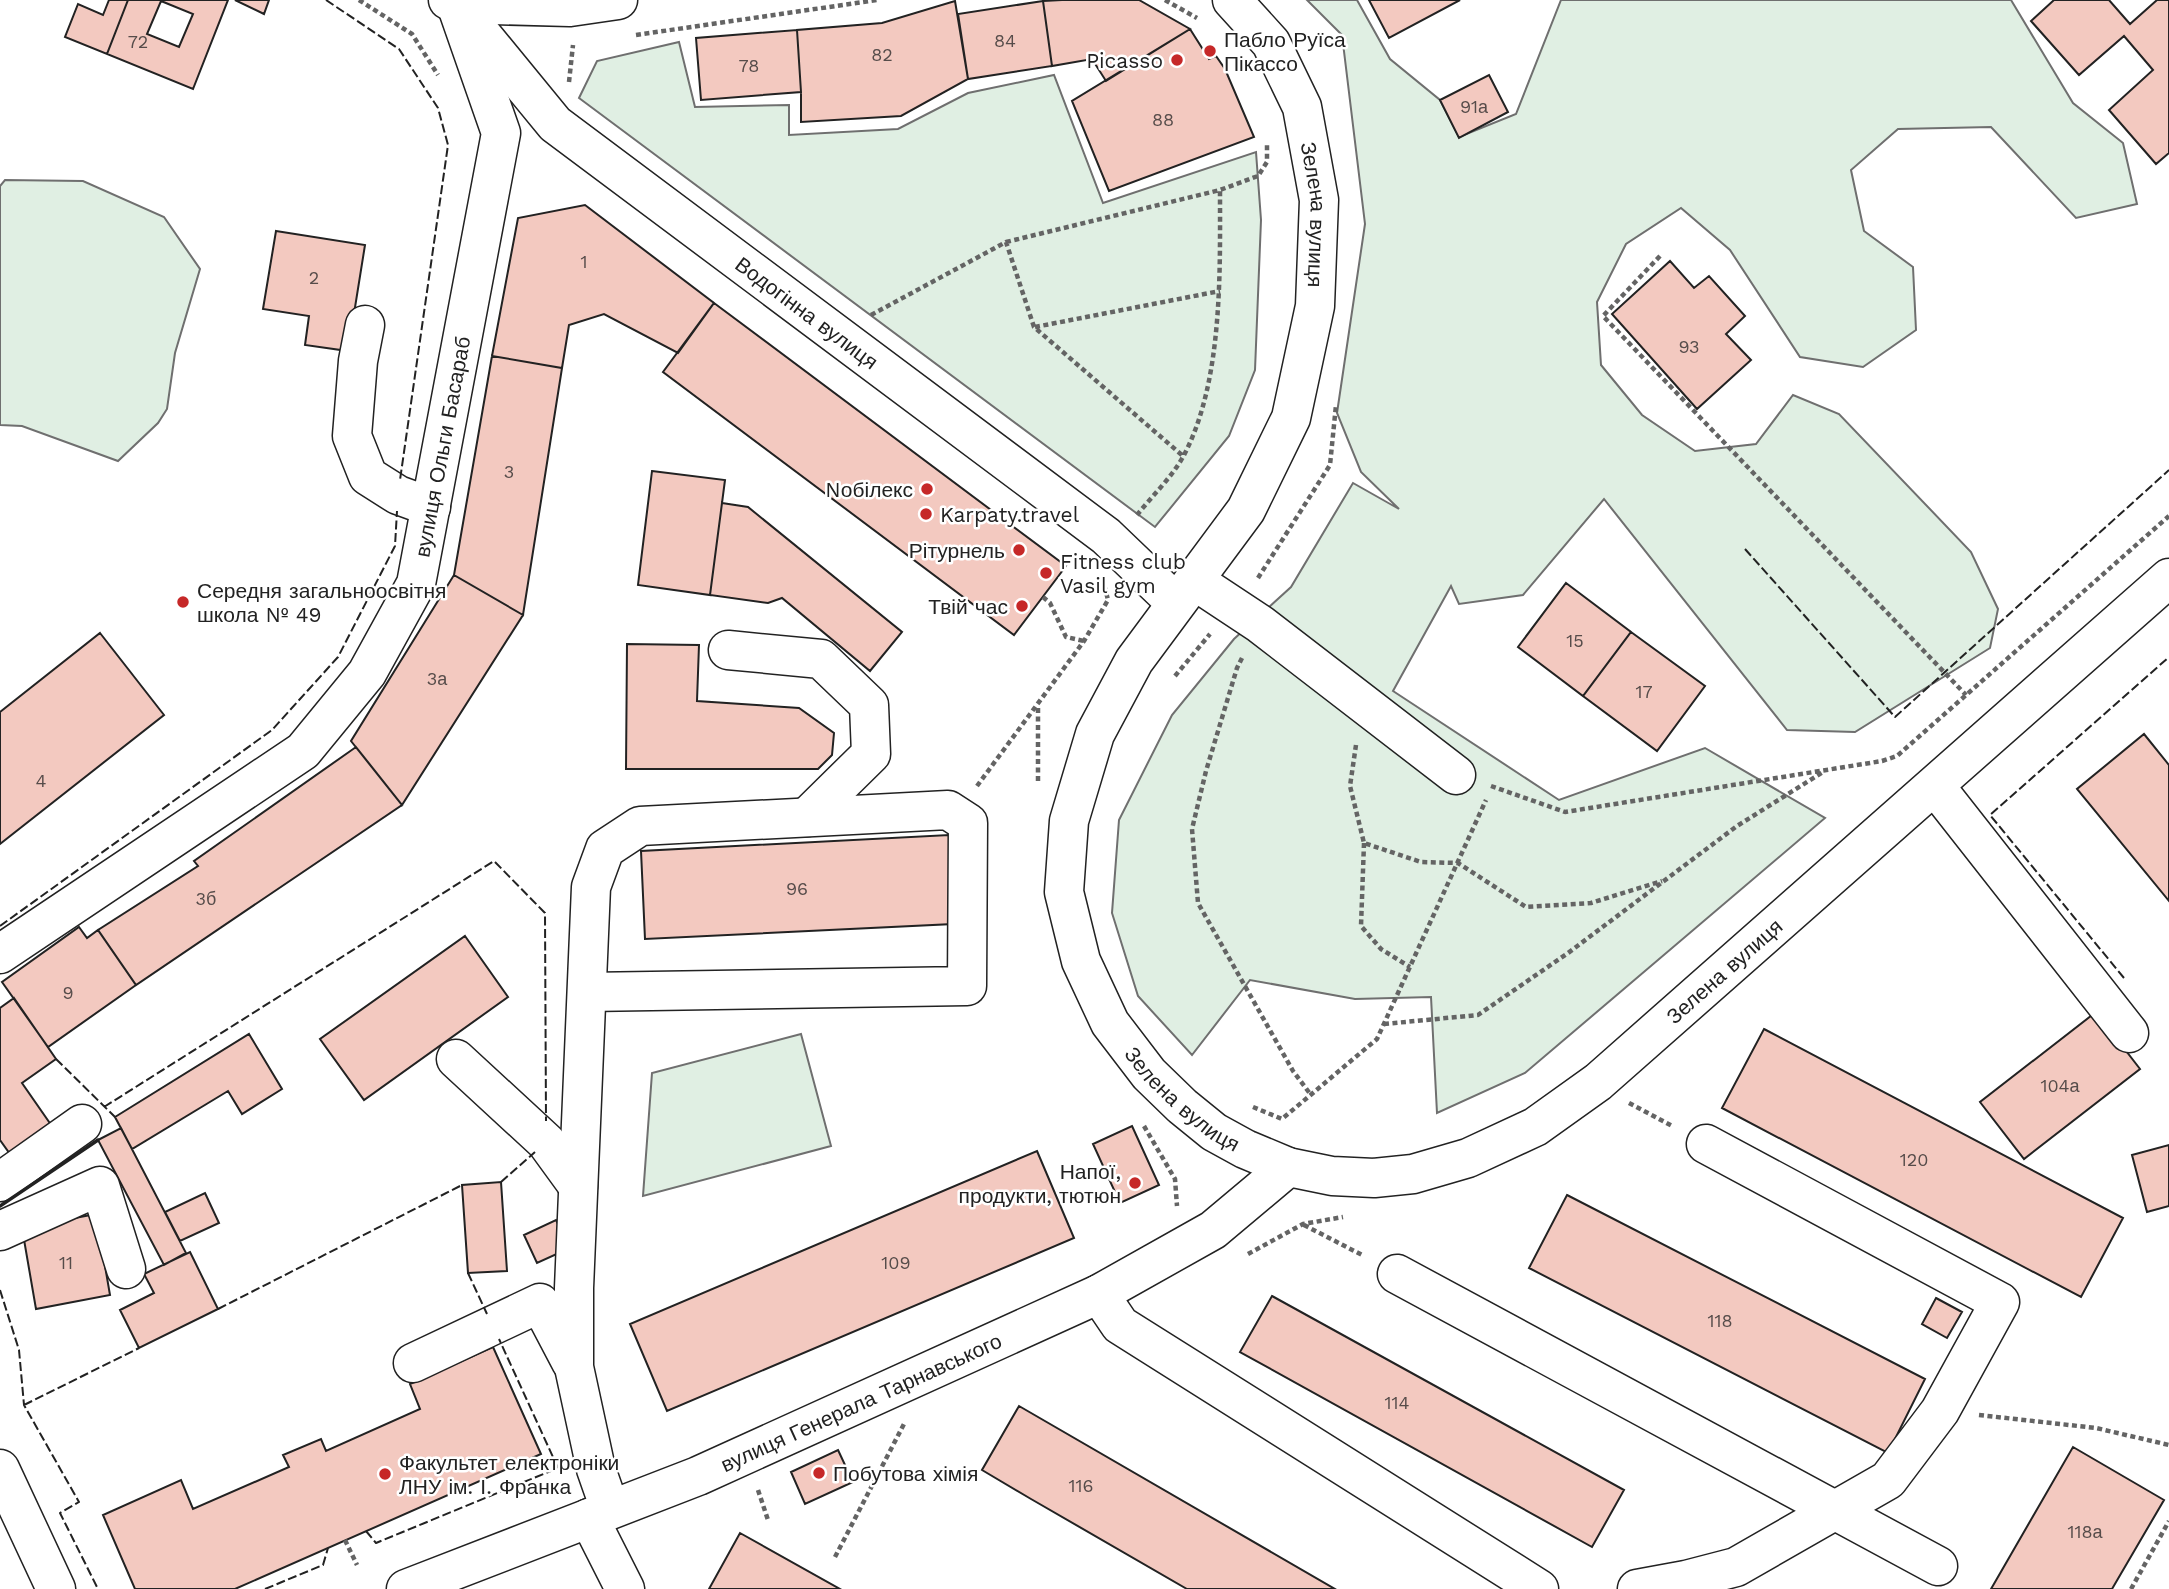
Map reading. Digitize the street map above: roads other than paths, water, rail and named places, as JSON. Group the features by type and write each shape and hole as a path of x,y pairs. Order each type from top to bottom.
{"street":[{"path":"452,2 570,7 618,0"},
{"name":"вулиця Ольги Басараб","path":"0,954 303,751 367,673 416,584 502,133 452,2"},
{"name":"Водогінна вулиця","path":"452,2 555,124 1106,536 1186,592 1260,624 1457,775"},
{"name":"Зелена вулиця","path":"1218,11 1271,43 1302,107 1319,200 1315,306 1291,418 1246,510 1134,662 1095,734 1069,821 1064,892 1080,961 1110,1023 1149,1074 1214,1132 1245,1149 1289,1167 1332,1176 1374,1178 1413,1174 1468,1158 1535,1127 1598,1082 2169,578"},
{"path":"365,325 358,361 352,436 368,476 398,495 431,507"},
{"path":"728,650 821,659 869,705 871,754 807,817"},
{"path":"1935,786 2129,1033"},
{"path":"587,992 967,986 968,823 948,810 640,827 605,849 591,887 574,1288 574,1367 596,1469 600,1513 625,1589"},
{"path":"456,1059 546,1142 579,1186"},
{"path":"0,1182 82,1124"},
{"path":"1637,1589 1736,1567 1888,1480 1940,1411 2000,1302 1706,1144"},
{"name":"вулиця Генерала Тарнавського","path":"406,1589 910,1392 1099,1294 1213,1230 1289,1167"},
{"path":"0,1231 100,1186 126,1269"},
{"path":"1397,1274 1938,1566"},
{"path":"1099,1294 1120,1325 1539,1589"},
{"path":"413,1363 540,1303 574,1367"},
{"path":"0,1469 56,1589"}],"place":[{"name":"Пабло Руїса Пікассо","path":"1210,51"},
{"name":"Picasso","path":"1177,60"},
{"name":"Nобілекс","path":"927,489"},
{"name":"Karpaty.travel","path":"926,514"},
{"name":"Рітурнель","path":"1019,550"},
{"name":"Fitness club Vasil gym","path":"1046,573"},
{"name":"Середня загальноосвітня школа № 49","path":"183,602"},
{"name":"Твій час","path":"1022,606"},
{"name":"Напої, продукти, тютюн","path":"1135,1183"},
{"name":"Побутова хімія","path":"819,1473"},
{"name":"Факультет електроніки ЛНУ ім. І. Франка","path":"385,1474"}]}
